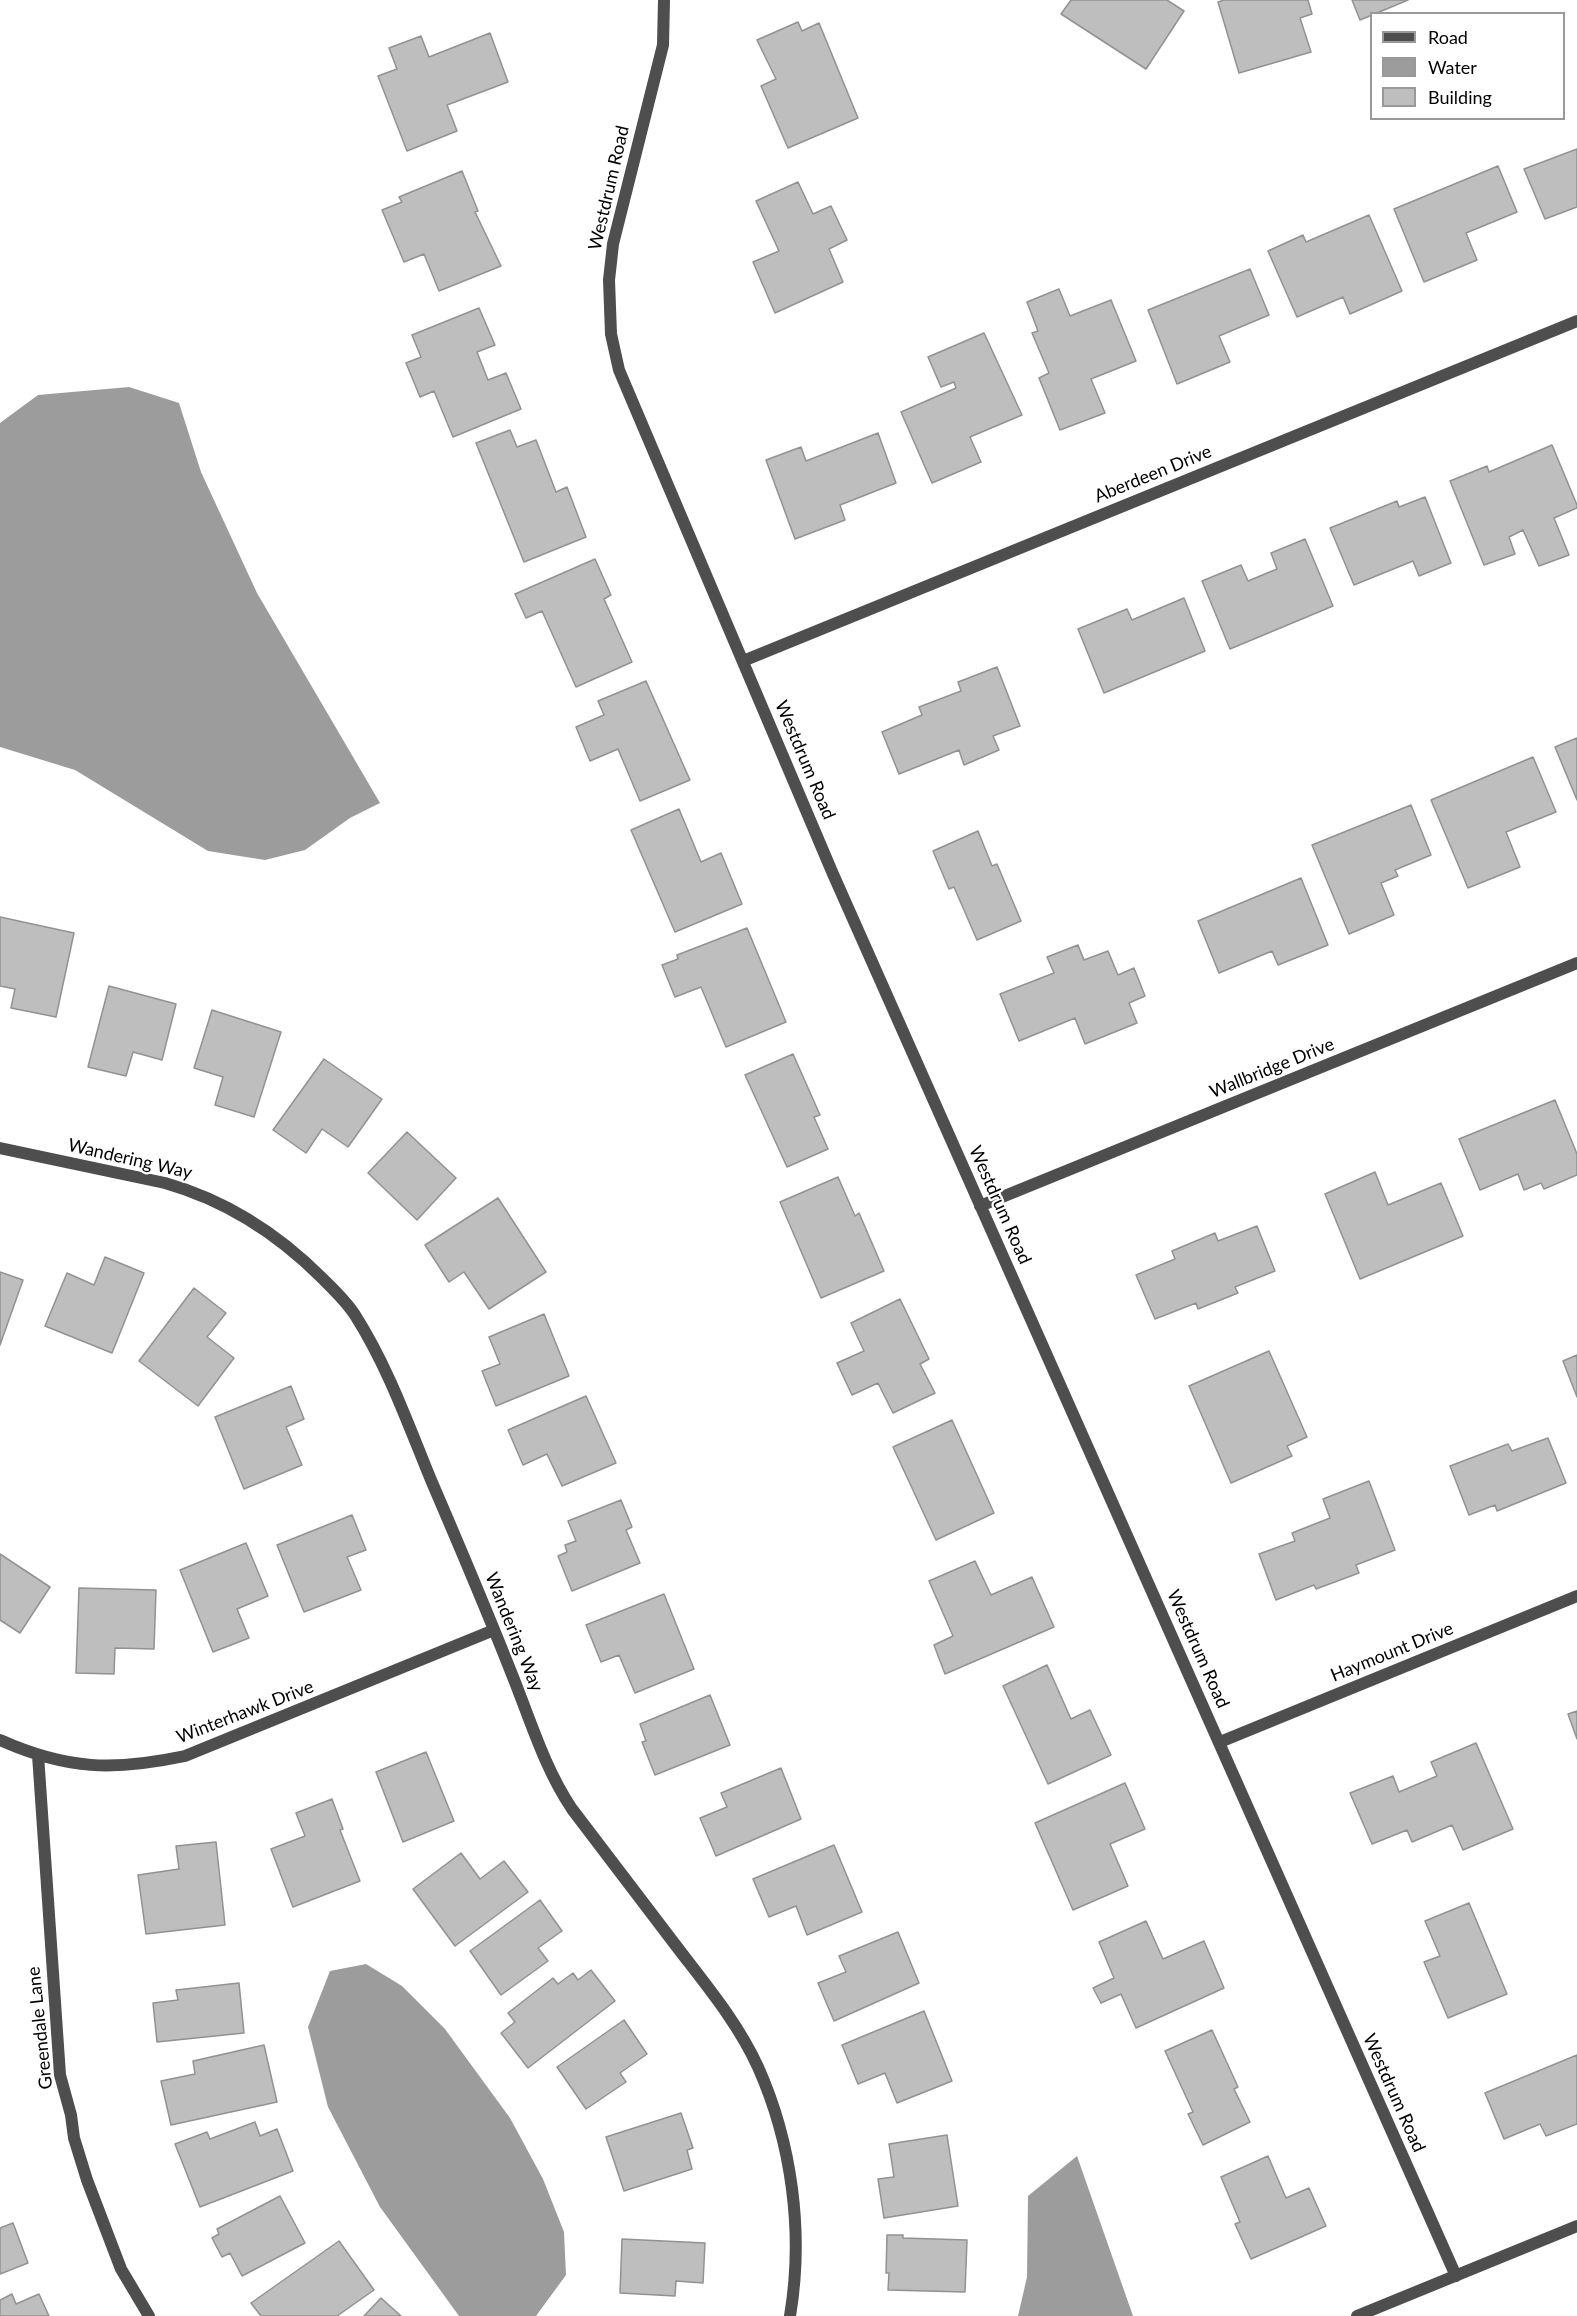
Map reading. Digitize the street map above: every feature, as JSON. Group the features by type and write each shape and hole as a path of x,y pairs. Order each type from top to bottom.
{"street":[{"name":"Westdrum Road","path":"664,0 663,45 616,227 609,280 611,334 619,370 833,873 1455,2276"},
{"name":"Aberdeen Drive","path":"743,661 1577,321"},
{"name":"Wallbridge Drive","path":"980,1206 1577,963"},
{"name":"Wandering Way","path":"0,1148 186,1189 244,1216 278,1239 311,1267 341,1297 354,1314 386,1370 552,1776 563,1796 724,2009 757,2065 776,2113 789,2174 796,2254 790,2316"},
{"name":"Haymount Drive","path":"1220,1742 1577,1596"},
{"name":"Winterhawk Drive","path":"0,1740 27,1753 76,1764 101,1766 150,1763 185,1756 494,1630"},
{"name":"Greendale Lane","path":"38,1755 60,2075 71,2115 74,2138 87,2180 122,2269 149,2316"},
{"path":"1357,2316 1577,2226"}],"water":[{"path":"129,387 179,403 201,472 257,593 380,803 350,818 305,850 265,860 208,851 75,770 0,747 0,423 38,395"},
{"path":"366,1964 402,1986 445,2029 510,2118 543,2179 564,2232 566,2275 536,2316 459,2316 380,2207 328,2107 308,2027 330,1971"},
{"path":"1077,2156 1133,2316 1018,2316 1027,2277 1028,2196"}],"building":[{"path":"1071,0 1167,0 1184,11 1146,69 1061,14"},
{"path":"1224,0 1308,0 1312,14 1300,18 1311,52 1239,73 1218,2"},
{"path":"1352,0 1408,0 1379,12 1370,12 1370,16 1360,20"},
{"path":"798,22 802,31 819,23 858,118 788,148 761,86 776,79 757,40"},
{"path":"490,33 508,82 447,105 457,131 407,151 378,76 397,69 389,48 421,36 429,57"},
{"path":"1577,149 1577,207 1545,219 1524,169"},
{"path":"1498,166 1517,212 1466,233 1477,260 1424,282 1394,209"},
{"path":"462,171 478,211 475,212 501,266 439,291 424,254 404,262 382,210 402,202 399,197"},
{"path":"798,182 813,214 831,206 847,240 829,249 843,282 775,313 753,262 779,251 756,201"},
{"path":"1369,215 1402,291 1350,314 1343,297 1297,317 1268,251 1303,235 1306,242"},
{"path":"1250,269 1269,315 1219,336 1230,362 1177,384 1148,310"},
{"path":"1059,289 1070,316 1111,300 1136,361 1091,379 1105,413 1060,430 1039,378 1049,373 1032,333 1038,331 1027,302"},
{"path":"479,308 495,345 477,352 488,380 506,373 521,409 453,437 434,391 420,397 406,363 421,357 412,335"},
{"path":"984,333 1022,415 970,437 981,462 932,483 901,412 956,388 954,382 941,387 928,357"},
{"path":"510,430 517,447 536,440 556,492 567,487 586,537 524,562 476,443"},
{"path":"878,433 896,483 840,505 845,520 795,539 766,460 801,447 806,461"},
{"path":"1552,445 1577,505 1577,508 1554,518 1569,555 1539,566 1523,530 1509,537 1515,554 1484,565 1450,481 1487,466 1489,472"},
{"path":"1425,497 1451,563 1419,576 1413,561 1354,585 1330,528 1397,501 1399,507"},
{"path":"1305,539 1333,606 1230,649 1202,581 1241,565 1248,581 1277,569 1271,553"},
{"path":"595,559 611,595 604,599 632,662 576,687 542,611 526,618 515,594"},
{"path":"1184,598 1205,651 1104,693 1078,629 1127,609 1132,620"},
{"path":"997,667 1020,726 993,736 999,750 964,765 959,750 899,774 882,732 922,715 919,707 961,691 958,682"},
{"path":"646,681 690,780 640,801 618,749 590,761 576,727 604,715 598,701"},
{"path":"1577,738 1577,800 1555,747"},
{"path":"1533,757 1556,812 1506,832 1520,867 1468,888 1431,800"},
{"path":"1411,805 1431,855 1395,870 1398,876 1381,883 1394,915 1349,934 1312,845"},
{"path":"679,809 701,862 721,853 742,904 675,932 631,830"},
{"path":"978,831 992,866 997,864 1021,921 977,940 954,887 949,889 933,851"},
{"path":"1301,878 1328,945 1278,965 1272,951 1219,973 1198,921"},
{"path":"0,917 74,933 56,1017 11,1008 15,989 0,986"},
{"path":"747,928 786,1022 726,1047 701,987 675,997 662,965 678,959 677,955"},
{"path":"1078,945 1084,960 1108,951 1118,975 1134,968 1145,996 1129,1003 1137,1023 1085,1044 1075,1018 1019,1041 1000,994 1054,973 1047,957"},
{"path":"109,986 176,1004 162,1060 133,1052 126,1076 88,1067"},
{"path":"212,1010 281,1032 254,1117 215,1105 223,1077 194,1068"},
{"path":"793,1054 820,1115 814,1117 828,1149 787,1167 745,1075"},
{"path":"324,1059 382,1099 348,1147 322,1129 306,1153 273,1130"},
{"path":"1555,1100 1577,1154 1577,1175 1544,1189 1541,1183 1524,1190 1518,1174 1480,1190 1459,1139"},
{"path":"407,1132 456,1178 417,1220 368,1173"},
{"path":"1375,1172 1388,1205 1441,1183 1463,1236 1360,1279 1325,1194"},
{"path":"838,1177 855,1216 859,1213 884,1271 821,1298 780,1202"},
{"path":"498,1198 546,1272 489,1309 464,1272 449,1282 425,1245"},
{"path":"1257,1226 1275,1271 1235,1287 1238,1293 1198,1309 1196,1303 1155,1319 1136,1275 1175,1259 1172,1251 1215,1233 1218,1241"},
{"path":"105,1257 144,1273 112,1353 45,1326 67,1273 94,1285"},
{"path":"0,1272 23,1280 0,1345"},
{"path":"194,1288 226,1313 207,1337 234,1358 198,1406 139,1361"},
{"path":"900,1299 929,1359 920,1364 935,1393 893,1413 878,1383 852,1395 837,1363 864,1351 851,1323"},
{"path":"544,1314 569,1376 496,1406 482,1371 500,1364 489,1337"},
{"path":"1269,1351 1307,1437 1287,1446 1292,1456 1231,1483 1189,1386"},
{"path":"1577,1355 1577,1397 1563,1361"},
{"path":"291,1386 304,1419 286,1427 302,1465 244,1489 215,1417"},
{"path":"586,1396 616,1463 562,1486 547,1454 523,1465 508,1430"},
{"path":"952,1420 994,1513 936,1540 893,1447"},
{"path":"1548,1438 1566,1483 1497,1511 1495,1505 1469,1515 1450,1466 1508,1444 1512,1451"},
{"path":"1369,1481 1395,1550 1356,1565 1359,1573 1316,1589 1314,1585 1276,1600 1259,1554 1295,1541 1292,1533 1330,1518 1323,1499"},
{"path":"621,1500 632,1527 626,1530 640,1563 572,1591 558,1556 567,1552 565,1545 576,1541 568,1521"},
{"path":"352,1515 366,1550 347,1557 361,1590 304,1612 277,1545"},
{"path":"246,1543 268,1596 237,1609 249,1638 213,1652 180,1570"},
{"path":"0,1554 50,1587 20,1633 0,1620"},
{"path":"975,1561 991,1595 1032,1577 1054,1627 945,1674 934,1645 953,1636 929,1581"},
{"path":"79,1588 156,1590 154,1649 115,1648 114,1674 76,1673"},
{"path":"664,1594 694,1669 635,1693 619,1655 601,1662 586,1625"},
{"path":"1047,1665 1071,1719 1090,1710 1111,1755 1048,1784 1003,1686"},
{"path":"710,1695 730,1745 655,1775 642,1742 646,1741 640,1724"},
{"path":"1577,1711 1577,1739 1568,1714"},
{"path":"1476,1743 1513,1829 1463,1850 1452,1825 1412,1842 1407,1830 1372,1844 1350,1793 1393,1776 1399,1792 1437,1776 1431,1762"},
{"path":"426,1752 454,1821 403,1842 376,1772"},
{"path":"781,1768 801,1819 716,1856 700,1818 727,1807 721,1793"},
{"path":"1125,1783 1145,1829 1110,1844 1128,1886 1073,1910 1035,1823"},
{"path":"332,1799 343,1829 340,1830 360,1881 293,1907 271,1849 305,1836 296,1813"},
{"path":"216,1842 225,1925 146,1934 138,1875 179,1869 176,1846"},
{"path":"834,1845 862,1912 807,1935 796,1906 769,1917 753,1879"},
{"path":"461,1853 480,1879 504,1861 528,1892 455,1946 413,1889"},
{"path":"540,1900 562,1931 538,1948 548,1961 501,1995 470,1951"},
{"path":"1469,1903 1507,1994 1448,2018 1424,1962 1440,1956 1425,1921"},
{"path":"1146,1921 1163,1959 1204,1941 1224,1988 1136,2028 1121,1994 1101,2003 1093,1988 1114,1978 1099,1942"},
{"path":"898,1932 919,1983 834,2021 818,1983 846,1972 839,1956"},
{"path":"591,1970 615,2001 528,2068 501,2033 515,2022 508,2013 553,1978 558,1984 573,1973 578,1980"},
{"path":"239,1983 244,2033 157,2042 153,2003 178,2000 176,1990"},
{"path":"924,2011 952,2081 897,2103 885,2073 858,2084 842,2045"},
{"path":"624,2020 647,2054 620,2073 626,2082 586,2109 557,2067"},
{"path":"1212,2030 1238,2087 1234,2089 1250,2122 1203,2145 1188,2114 1193,2112 1165,2051"},
{"path":"264,2045 277,2102 171,2125 161,2081 195,2074 193,2061"},
{"path":"1577,2055 1577,2124 1546,2136 1540,2124 1504,2139 1485,2093"},
{"path":"681,2113 693,2148 687,2150 692,2169 624,2191 606,2137"},
{"path":"255,2122 260,2136 277,2129 293,2171 200,2207 175,2144 207,2132 210,2139"},
{"path":"947,2135 958,2206 884,2218 878,2179 894,2177 889,2144"},
{"path":"1268,2156 1286,2198 1309,2188 1326,2226 1251,2259 1235,2224 1240,2222 1221,2177"},
{"path":"280,2196 305,2243 242,2276 230,2253 222,2257 212,2238 219,2234 217,2229"},
{"path":"13,2223 28,2263 0,2274 0,2228"},
{"path":"887,2235 903,2235 903,2238 967,2240 965,2292 888,2290"},
{"path":"622,2239 705,2243 703,2283 676,2281 675,2296 620,2293"},
{"path":"339,2241 374,2290 337,2316 261,2316 251,2303"},
{"path":"12,2294 16,2304 39,2294 49,2316 0,2316 0,2300"},
{"path":"381,2298 401,2316 364,2316"}]}
